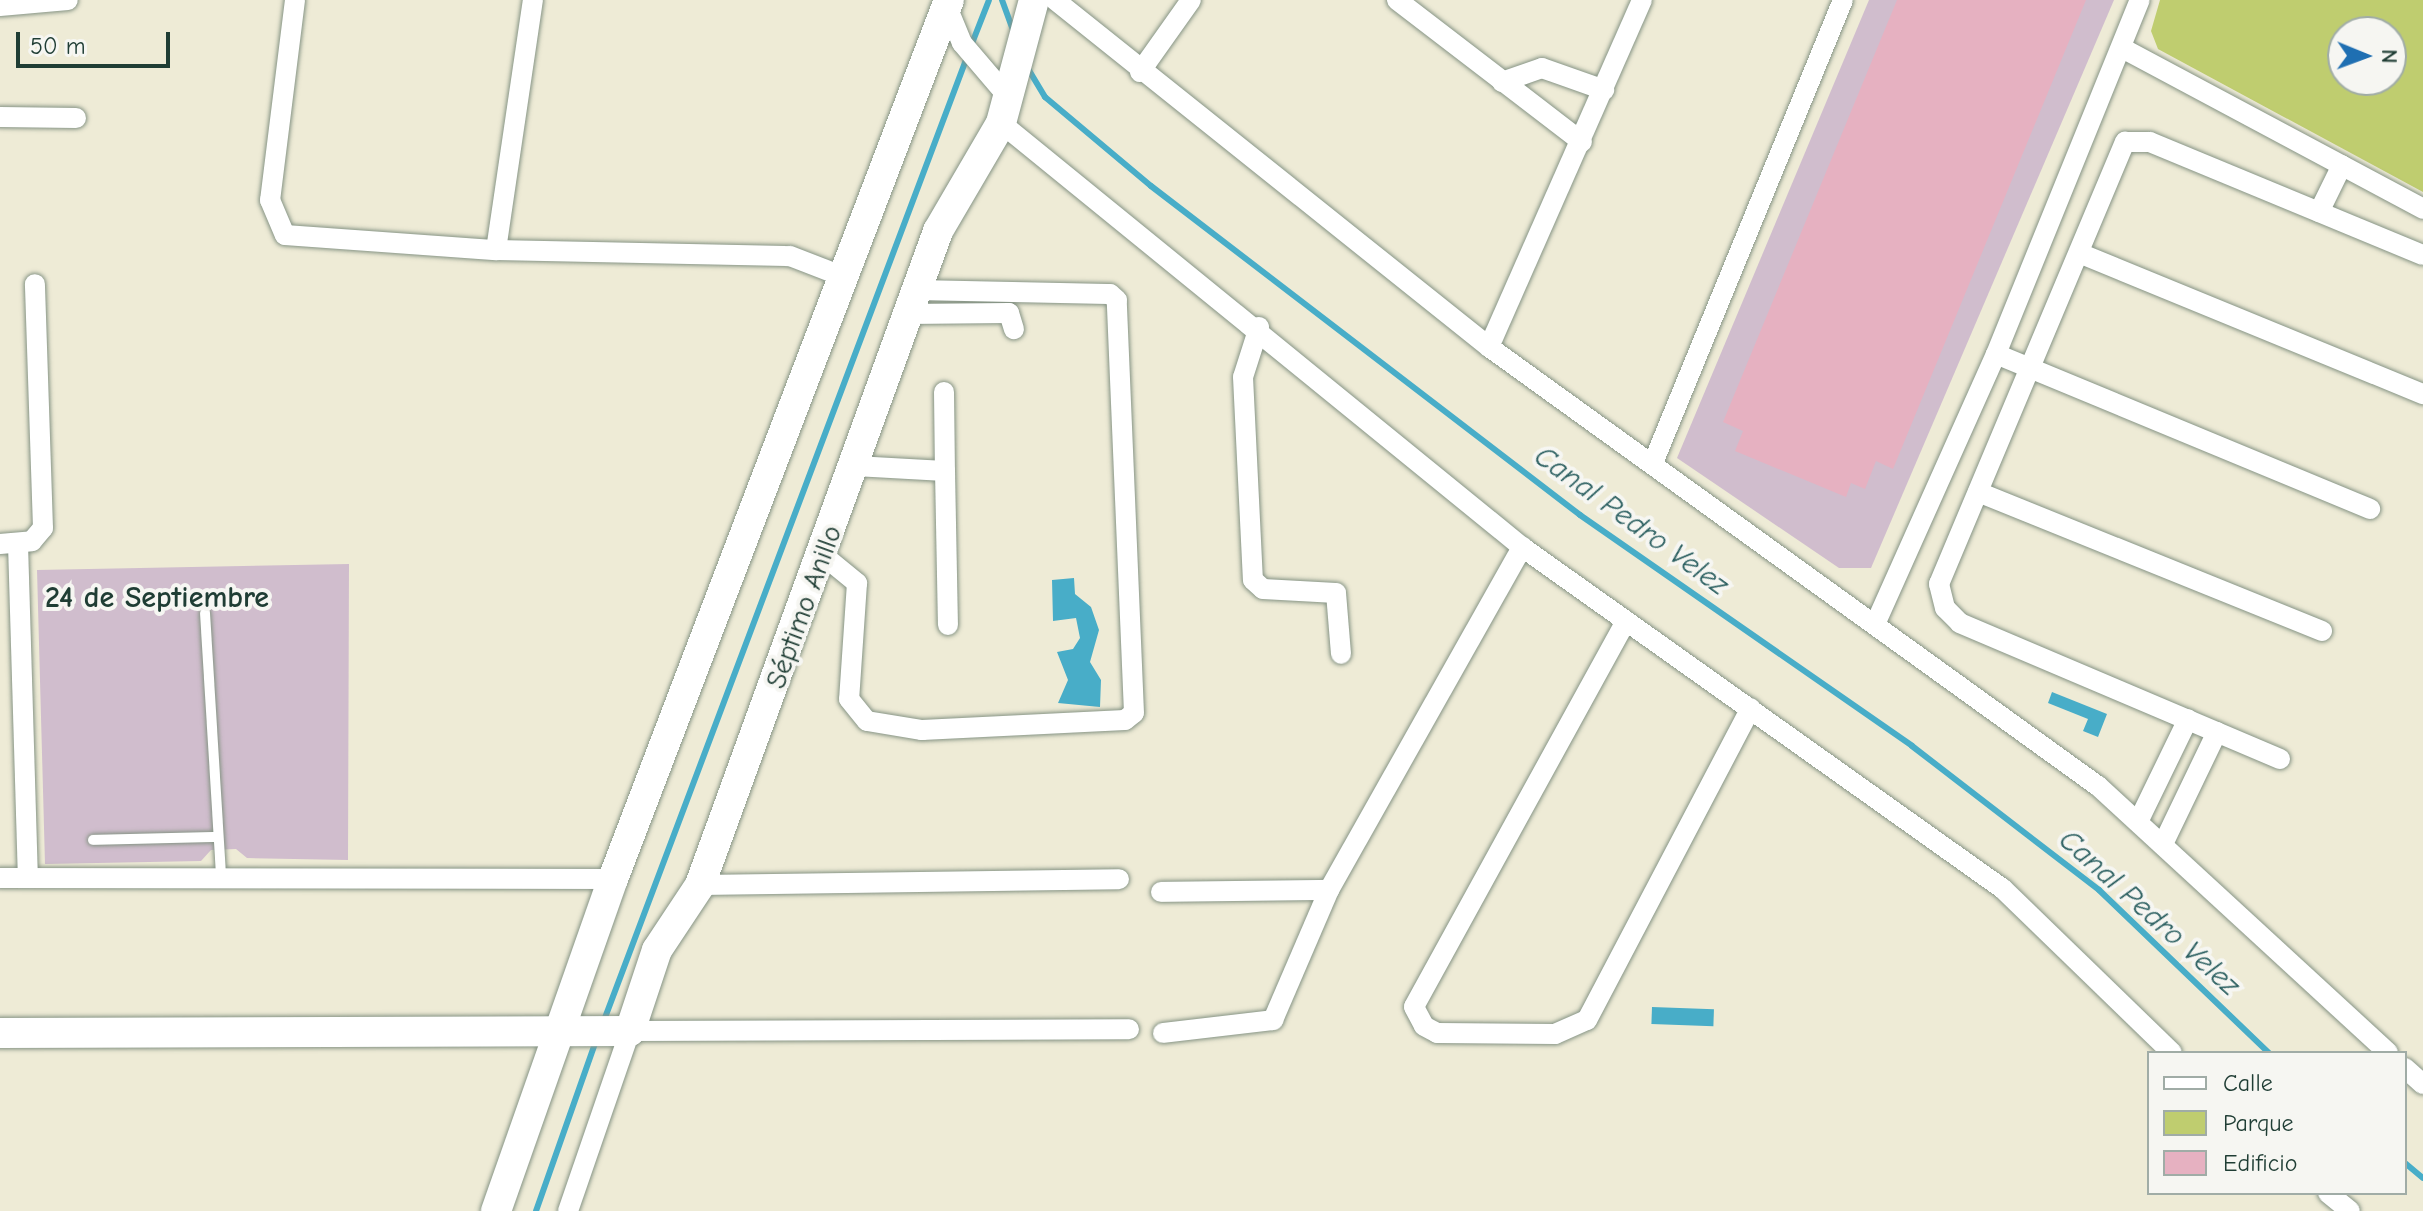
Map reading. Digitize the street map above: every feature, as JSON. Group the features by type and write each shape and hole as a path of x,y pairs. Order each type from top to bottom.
{"street":[{"path":"0,6 68,0"},
{"path":"295,0 270,200 285,235 496,250 790,256 847,278"},
{"path":"496,250 533,0"},
{"path":"1055,0 1140,72 1489,347 1877,620 2139,820 2386,1051"},
{"path":"1140,72 1191,0"},
{"path":"1397,0 1419,8 1502,82 1582,142"},
{"path":"1489,347 1642,0"},
{"path":"1653,463 1843,0"},
{"path":"1877,620 1996,354 2140,0"},
{"path":"947,2 962,43 1007,103 1259,327 1522,547 2003,889 2170,1051"},
{"name":"Séptimo Anillo","path":"568,1211 613,879 847,278 947,2"},
{"name":"Séptimo Anillo","path":"496,1211 594,1030 652,959 700,885 824,556 938,231 1007,103 1033,10"},
{"path":"2122,48 2423,209"},
{"path":"1502,82 1542,68 1604,90"},
{"path":"0,117 76,118"},
{"path":"2280,759 1950,617 1939,584 2120,150 2132,138 2423,255"},
{"path":"2319,212 2342,165"},
{"path":"2079,253 2423,394"},
{"path":"28,877 9,544 43,528 35,284"},
{"path":"824,556 857,583 849,699 867,721 922,730 1125,720 1134,713 1117,300 1110,294 911,302"},
{"path":"911,302 1009,313 1014,329"},
{"path":"1259,327 1243,377 1253,580 1263,589 1336,593 1341,654"},
{"path":"1996,354 2370,509"},
{"path":"944,392 948,625"},
{"path":"855,466 945,471"},
{"path":"1978,492 2322,631"},
{"path":"1163,1033 1270,1024 1329,890 1522,547"},
{"path":"1626,621 1414,1007 1424,1026 1437,1033 1555,1034 1587,1020 1751,708"},
{"path":"2139,820 2188,719"},
{"path":"2164,842 2217,732"},
{"path":"0,878 613,879"},
{"path":"700,885 1119,879"},
{"path":"1161,892 1329,890"},
{"path":"0,1033 1129,1029"},
{"path":"2407,1070 2423,1084"},
{"path":"2330,1195 2350,1211"}],"lane":[{"path":"205,613 221,878"},
{"path":"93,840 218,837"}],"shaded area":[{"path":"1869,0 2114,0 1871,568 1839,568 1677,458"},
{"path":"349,564 348,860 247,858 236,849 211,850 201,861 45,864 37,570"}],"green space":[{"path":"2160,0 2423,0 2423,192 2158,49 2151,31"}],"water":[{"path":"1074,578 1075,594 1091,607 1099,630 1090,662 1101,680 1100,707 1058,703 1068,680 1057,652 1073,649 1080,638 1076,618 1053,621 1052,580"},
{"path":"2052,692 2107,714 2098,737 2083,731 2088,719 2048,703"},
{"path":"1652,1007 1714,1009 1713,1026 1651,1024"}],"building":[{"path":"1897,0 2086,0 1893,469 1876,461 1865,489 1851,483 1846,497 1735,451 1743,431 1723,422"}],"waterway":[{"path":"971,46 989,0"},
{"name":"Canal Pedro Velez","path":"1002,0 1013,30"},
{"path":"603,1023 967,57"},
{"name":"Canal Pedro Velez","path":"1027,67 1045,97 1151,186 1580,515 1912,746 2099,890 2267,1051"},
{"path":"536,1211 596,1041"},
{"name":"Canal Pedro Velez","path":"2407,1165 2423,1178"}],"district":[{"name":"24 de Septiembre","path":"157,598"}]}
